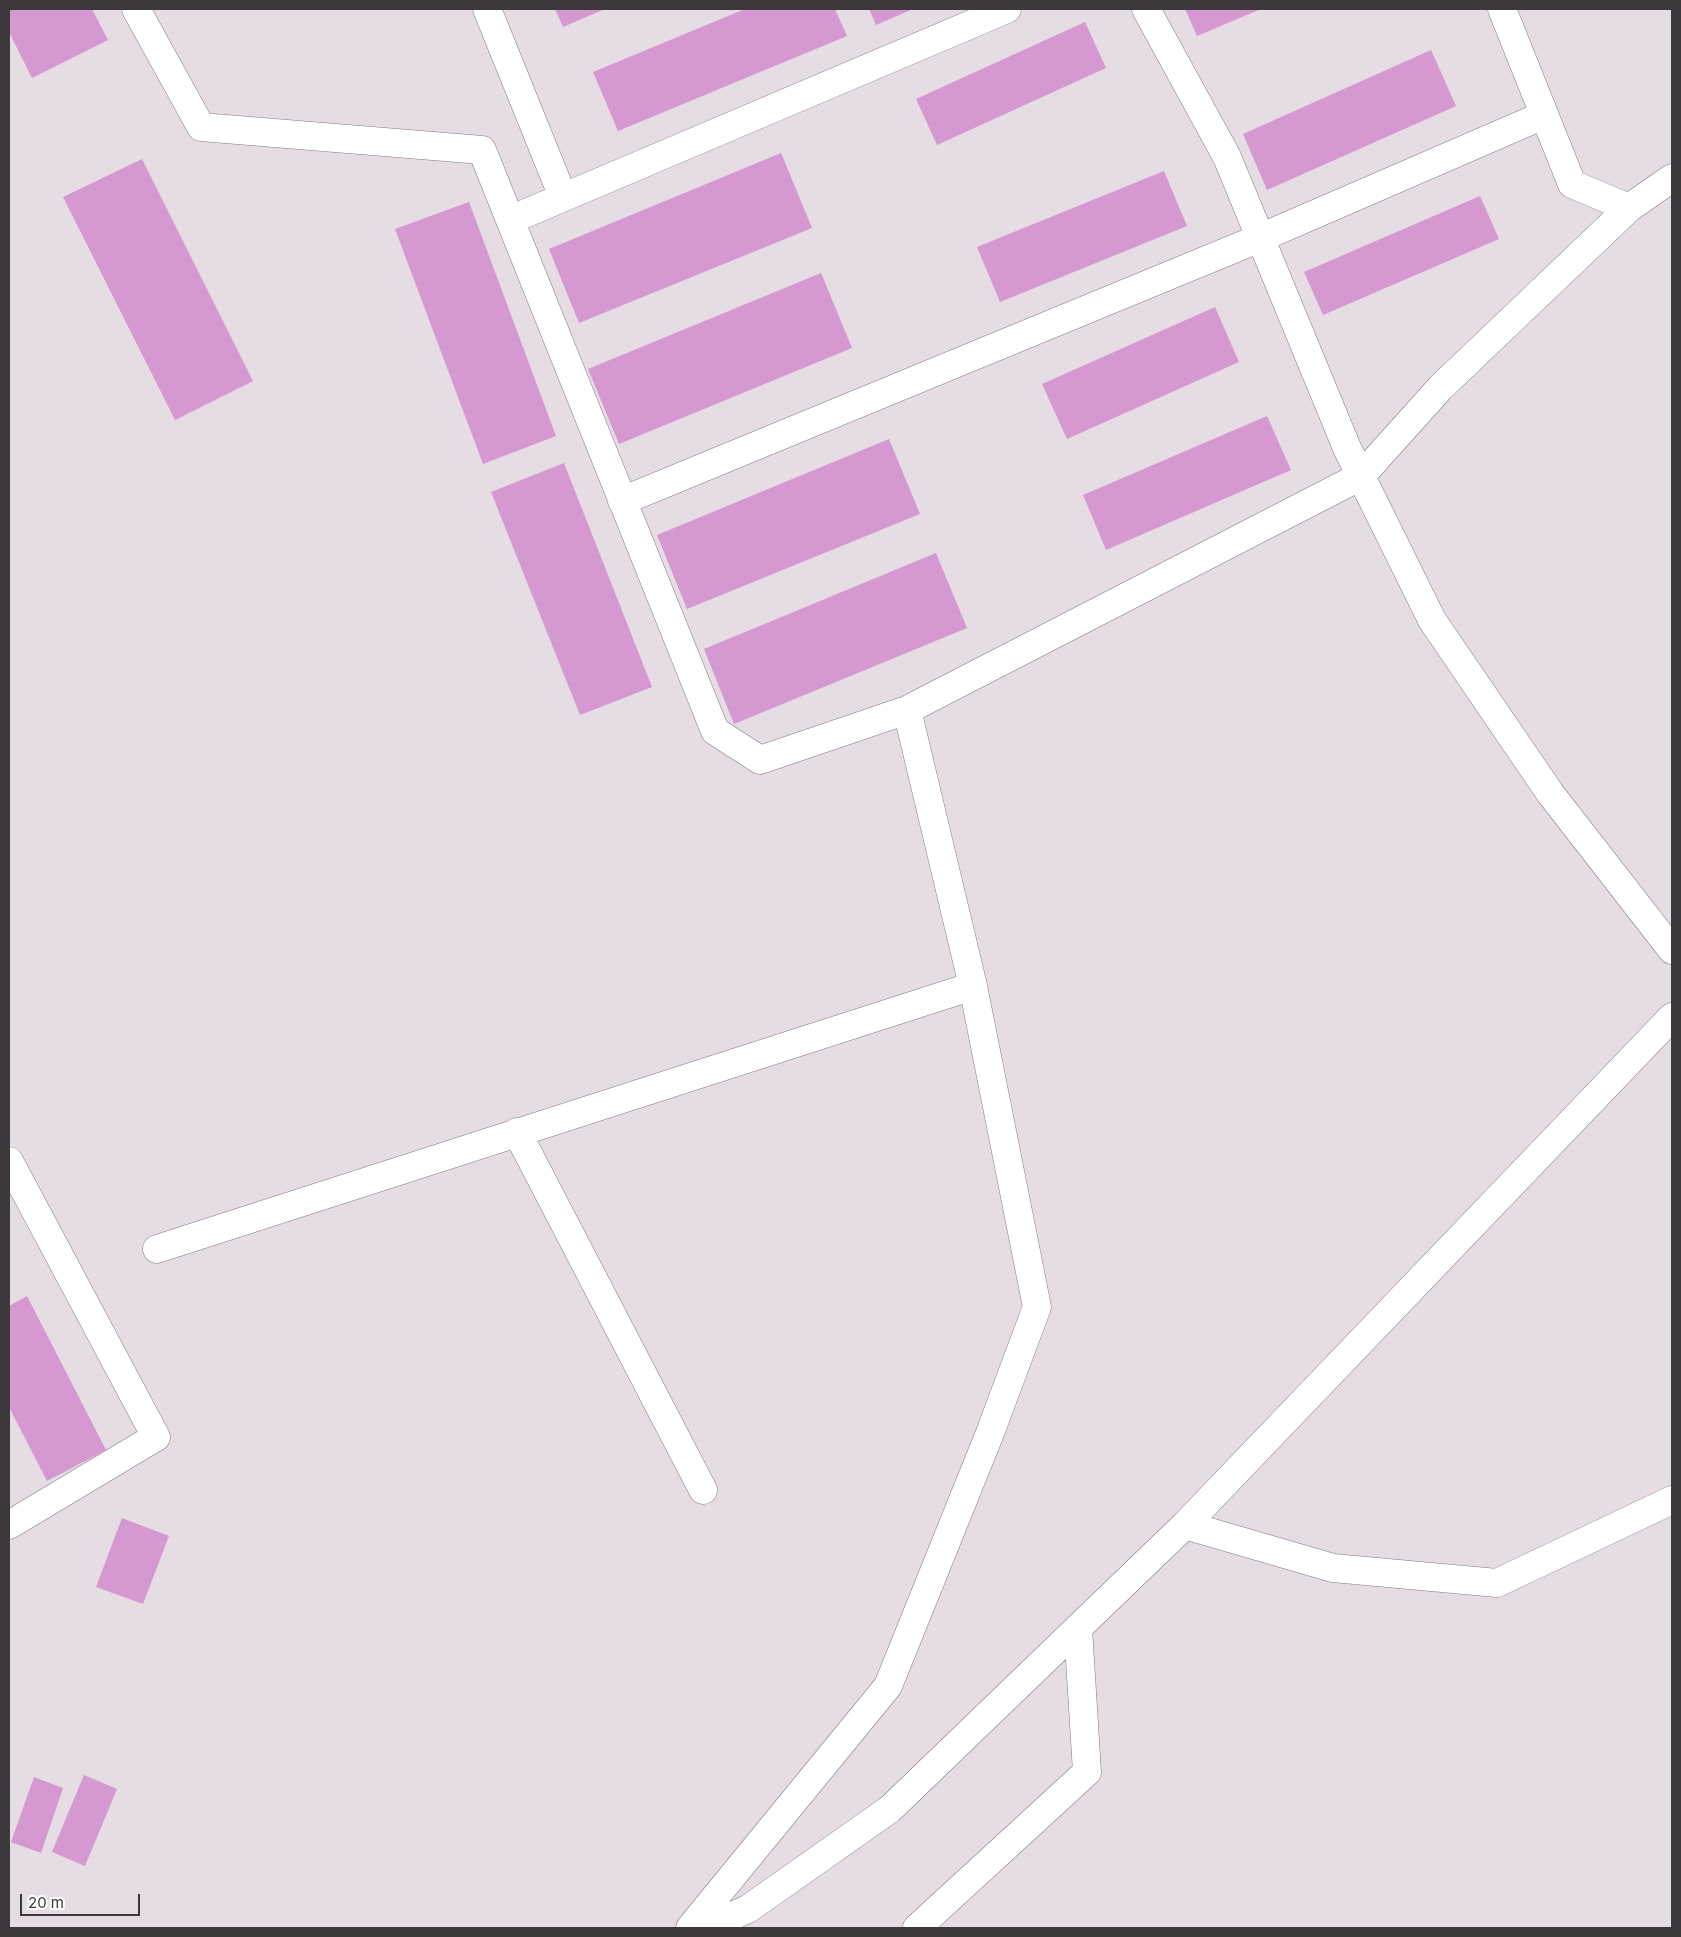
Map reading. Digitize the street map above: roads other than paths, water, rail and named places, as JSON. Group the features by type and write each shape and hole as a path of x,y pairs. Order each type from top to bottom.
{"street":[{"path":"136,9 201,127 482,150 715,731 760,760 908,710 1361,476 1441,387 1629,208 1672,178"},
{"path":"487,9 563,197"},
{"path":"510,220 1008,9"},
{"path":"1146,9 1227,157 1347,448 1432,620 1550,793 1672,950"},
{"path":"1502,9 1572,184 1629,208"},
{"path":"622,501 1260,238 1544,115"},
{"path":"690,1928 888,1686 990,1432 1037,1307 972,986 908,710"},
{"path":"157,1249 972,986"},
{"path":"704,1928 748,1909 890,1809 1185,1525 1672,1017"},
{"path":"517,1132 703,1490"},
{"path":"9,1162 156,1438 9,1525"},
{"path":"1185,1525 1333,1568 1498,1583 1672,1500"},
{"path":"917,1928 1087,1772 1078,1628"}]}
